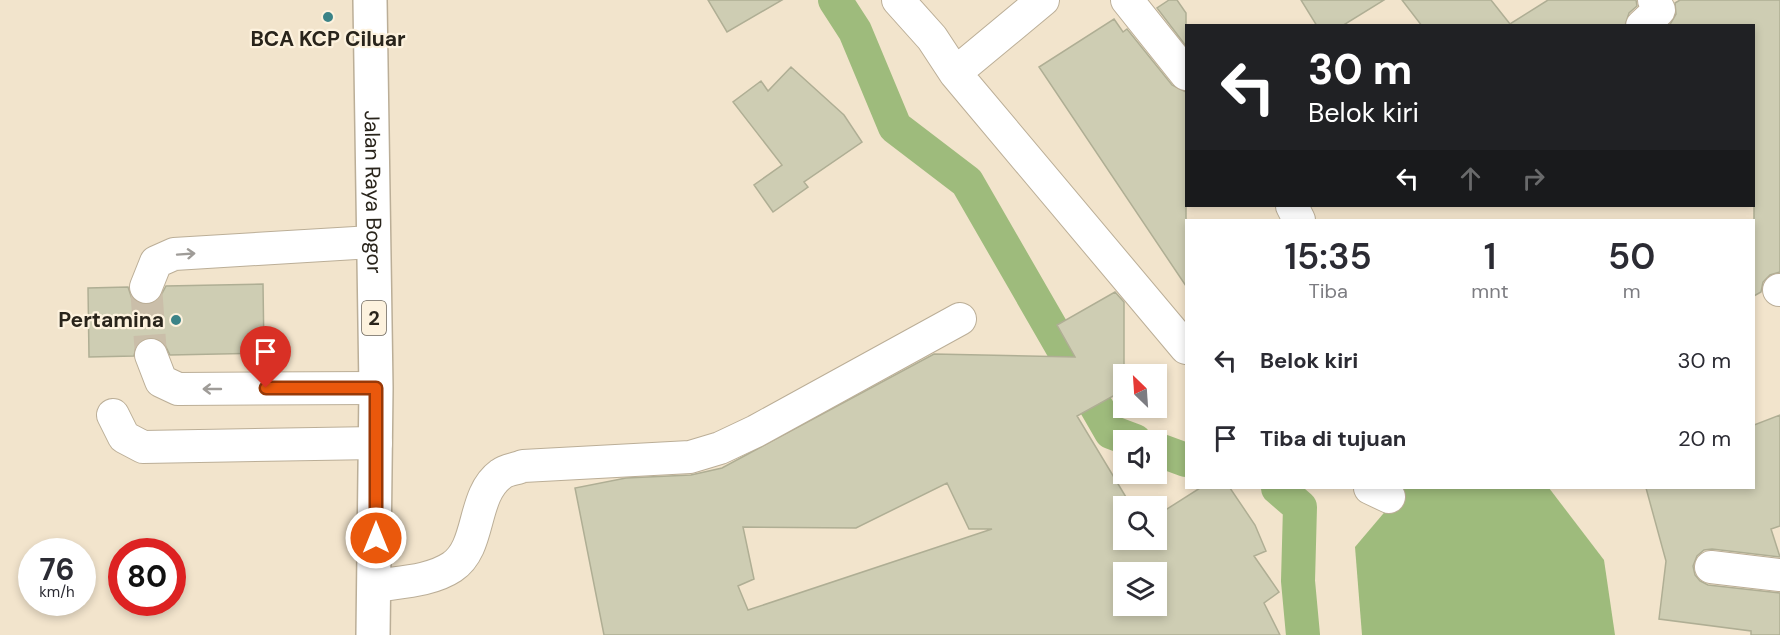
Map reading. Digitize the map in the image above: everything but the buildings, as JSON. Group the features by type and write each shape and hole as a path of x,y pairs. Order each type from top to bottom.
{"highway":[{"name":"Jalan Raya Bogor","path":"370,0 376,388 376,586 373,635"}],"street":[{"path":"898,0 932,38 955,73 1159,317 1185,343"},
{"path":"955,73 1044,0"},
{"path":"1127,0 1185,73"},
{"path":"1644,24 1659,10 1654,0"},
{"path":"146,287 156,262 174,254 372,242"},
{"path":"376,586 433,576 453,567 466,551 486,493 501,474 523,466 690,457 720,448 756,431 960,319"},
{"path":"151,355 161,381 178,389 376,388"},
{"path":"113,415 123,437 143,447 376,443"},
{"path":"1711,567 1780,575"}],"shaded area":[{"path":"1404,489 1550,489 1604,560 1615,635 1362,635 1355,547"}],"waterway":[{"path":"835,0 855,31 895,127 967,182 1113,433"},
{"path":"1167,453 1185,460"},
{"path":"1279,489 1300,507 1298,581 1303,635"}],"tunnel":[{"path":"146,287 151,355"}],"place":[{"name":"BCA KCP Ciluar","path":"328,17"},
{"name":"Pertamina","path":"176,320"}],"route":[{"path":"266,388 376,388 376,538"}]}
